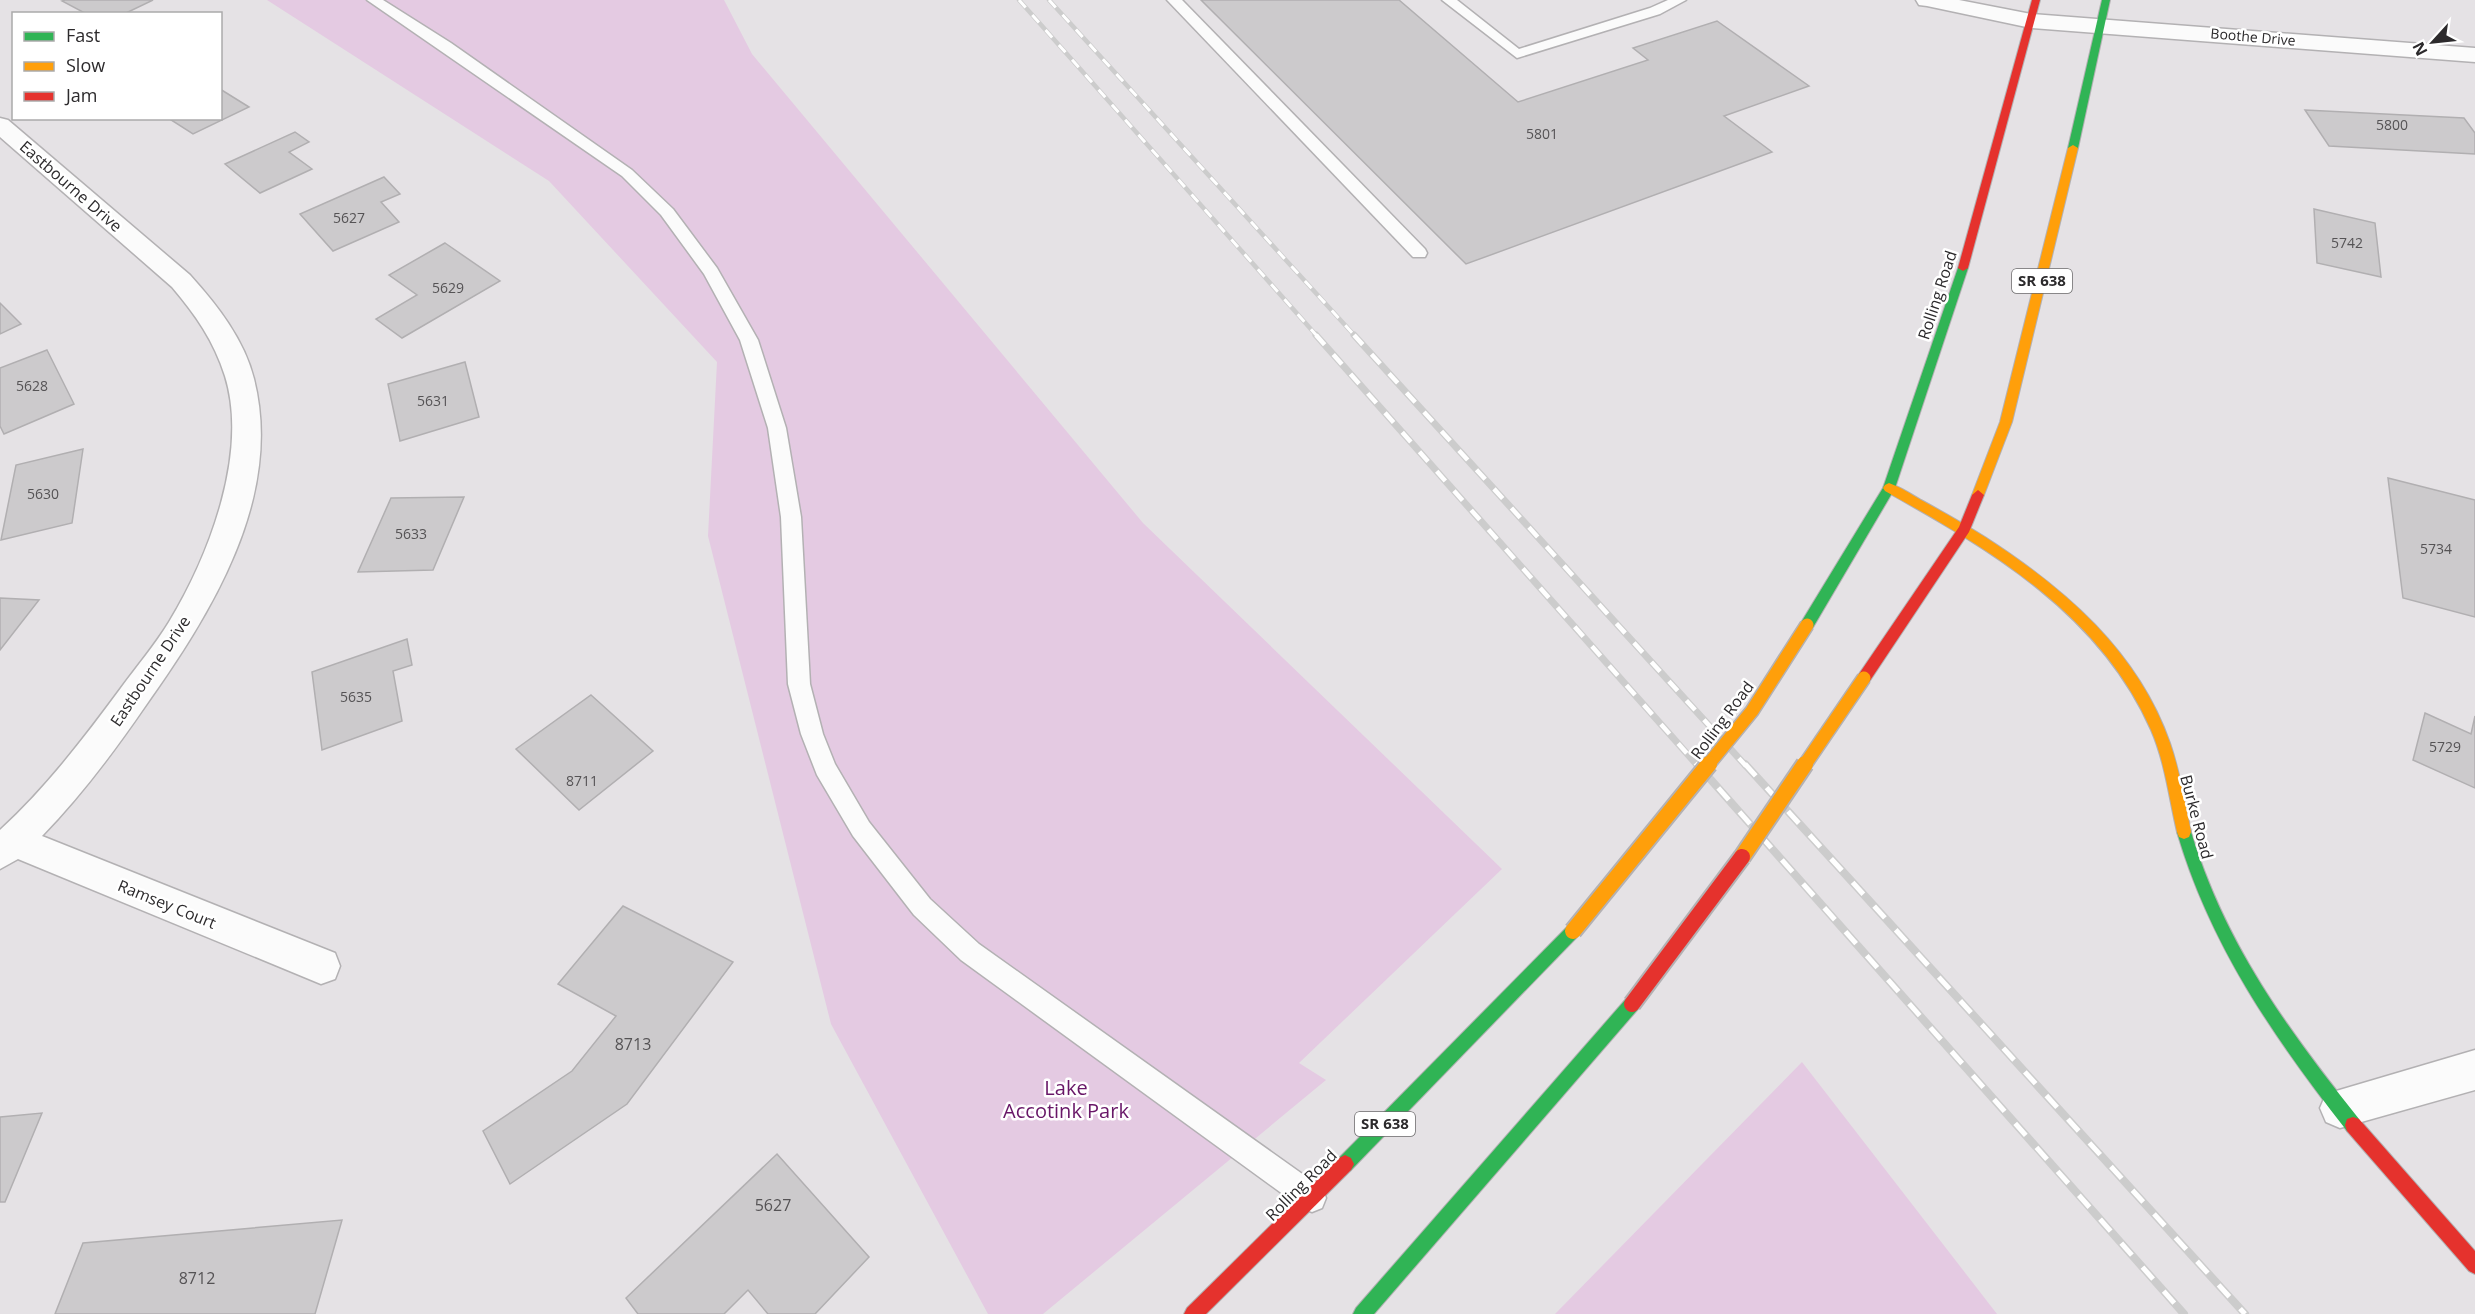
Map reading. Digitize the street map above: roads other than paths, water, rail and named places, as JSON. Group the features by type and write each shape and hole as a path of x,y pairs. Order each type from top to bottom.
{"main road":[{"name":"SR 638","path":"1362,1314 1632,1004 1704,911 1798,782 1864,678 1965,529 2006,422 2062,199 2106,0"},
{"name":"Rolling Road","path":"1194,1314 1312,1198 1573,931 1752,711 1807,625 1889,488 1966,259 2034,10"},
{"name":"Burke Road","path":"1889,488 1965,529 2048,586 2085,618 2124,663 2159,731 2190,860 2210,907 2248,976 2340,1108 2475,1265"}],"street":[{"name":"Boothe Drive","path":"1927,0 2034,10 2100,27 2475,55"},
{"name":"Eastbourne Drive","path":"0,126 181,281 206,308 228,345 242,387 246,428 241,481 228,532 208,580 180,632 106,736 7,847"},
{"name":"Ramsey Court","path":"7,847 321,966"},
{"path":"2340,1108 2475,1070"}],"lane":[{"path":"374,0 446,46 627,173 667,212 711,272 750,340 777,428 791,517 799,684 812,734 825,768 861,829 922,908 970,952 1312,1198"},
{"path":"1174,0 1419,253"},
{"path":"1449,0 1517,54 1655,10 1679,0"},
{"path":"1640,0 1655,10"}],"railway":[{"path":"1019,0 1317,336"},
{"path":"1049,0 1355,336"},
{"path":"1316,335 1698,766"},
{"path":"1354,335 1746,766"},
{"path":"1697,764 2184,1314"},
{"path":"1745,764 2245,1314"}],"park label":[{"name":"Lake Accotink Park","path":"1066,1100"}]}
